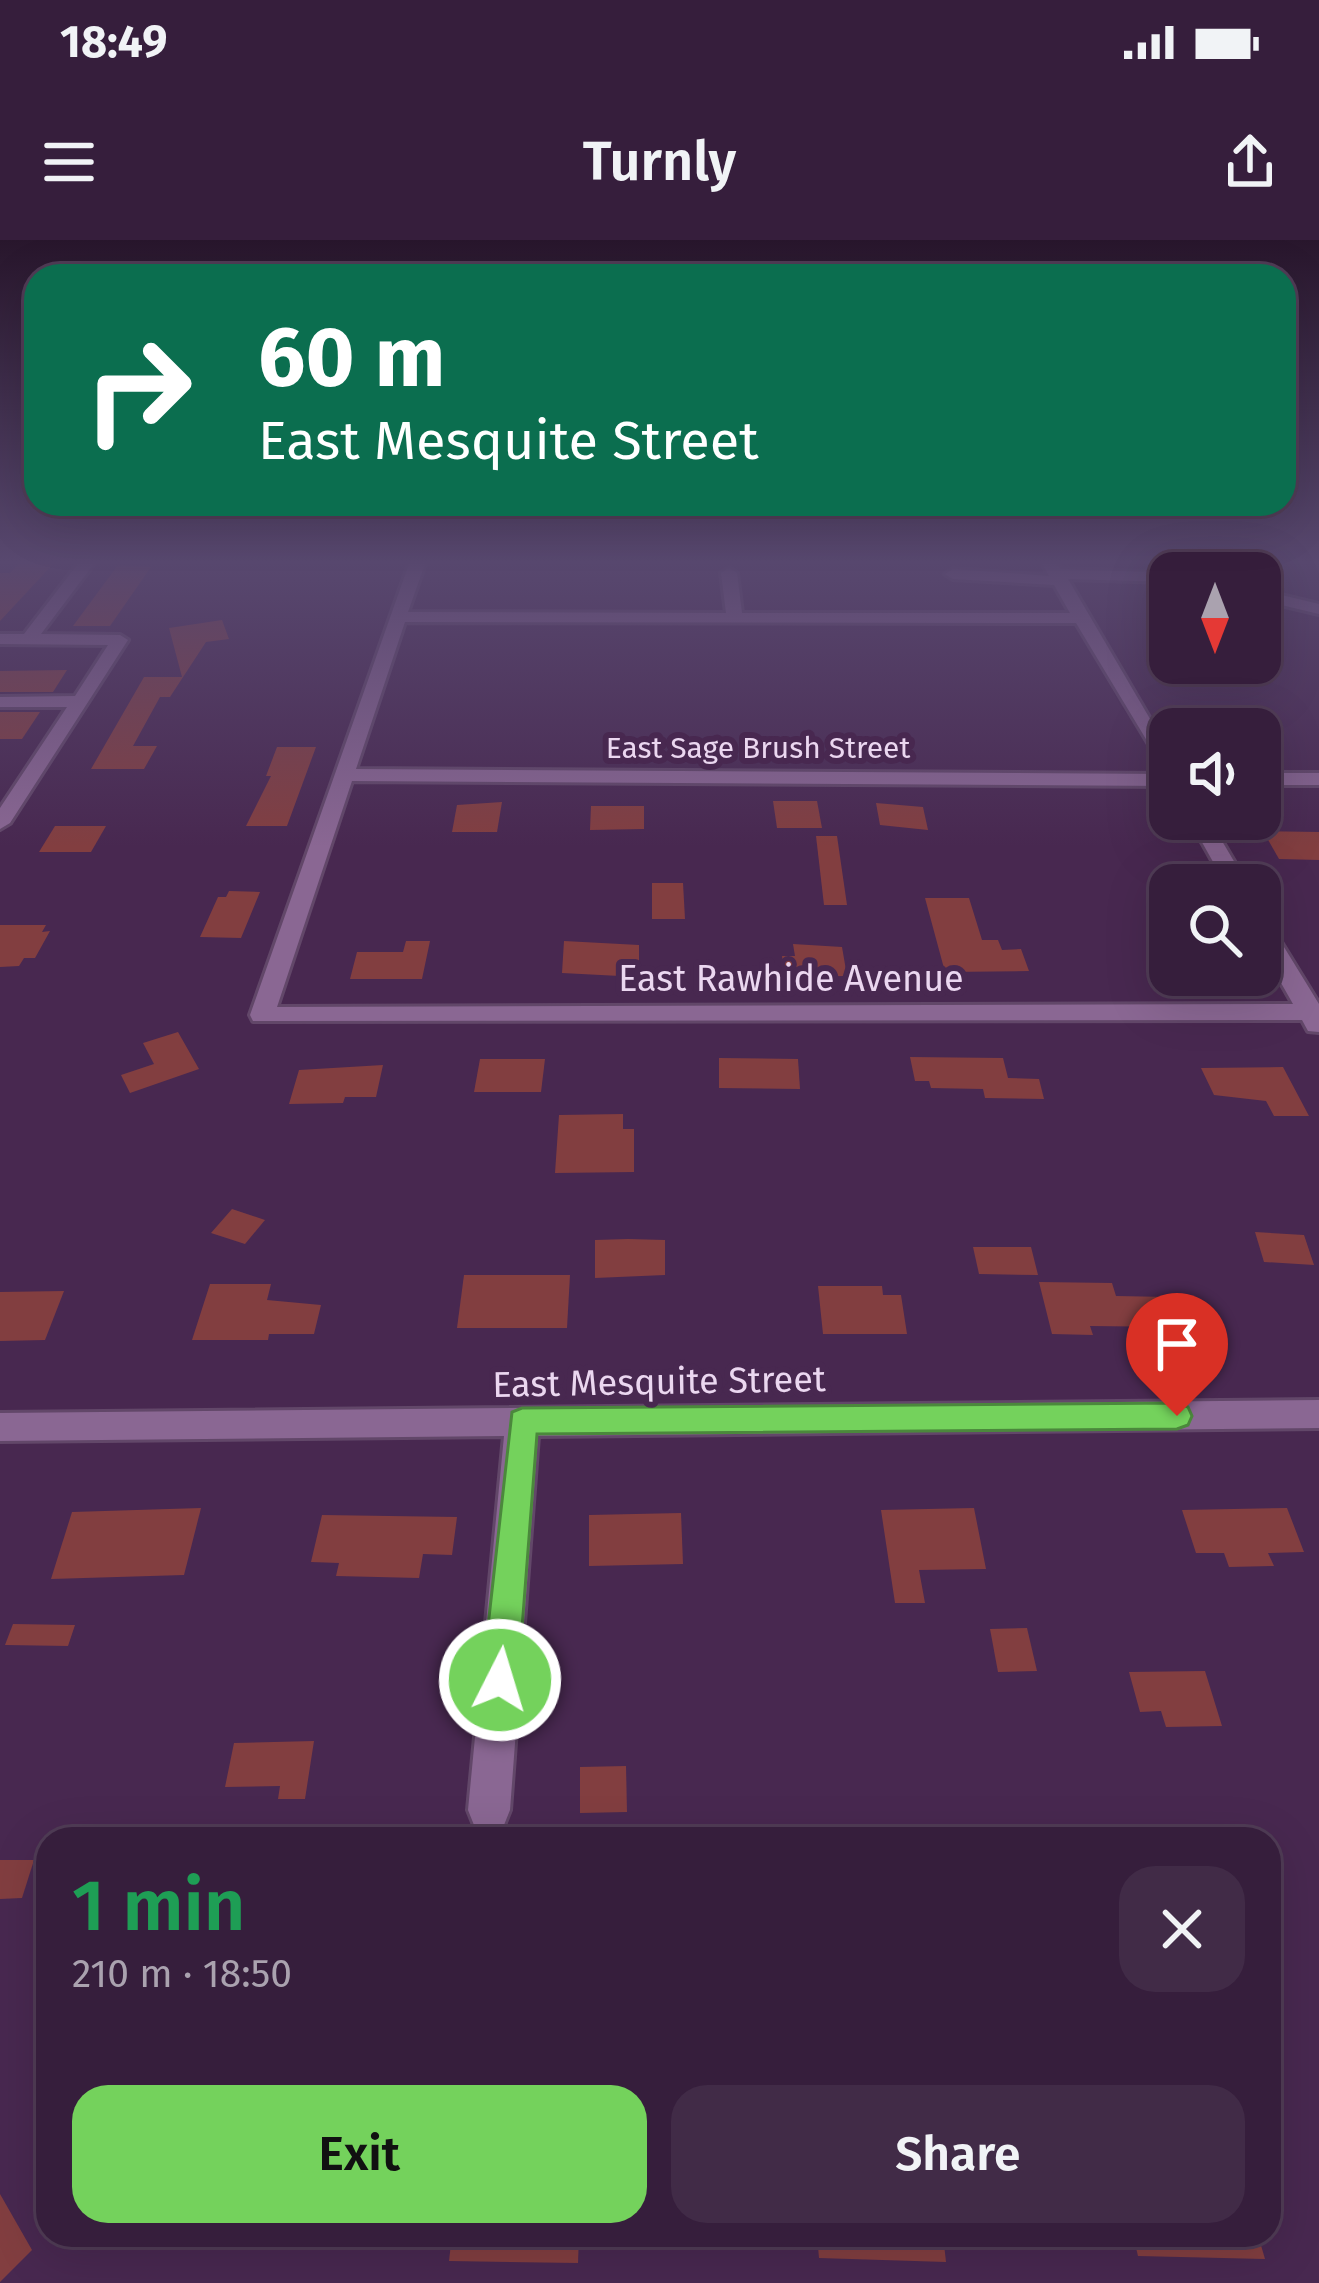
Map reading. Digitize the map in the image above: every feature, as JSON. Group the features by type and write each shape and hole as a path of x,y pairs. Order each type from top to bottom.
{"street":[{"path":"1,820 109,656"},
{"path":"346,776 386,656"},
{"path":"1106,656 1149,732"},
{"path":"0,702 79,701"},
{"name":"East Sage Brush Street","path":"346,776 1149,780"},
{"name":"East Rawhide Avenue","path":"346,776 262,1015 1315,1017"},
{"path":"1281,779 1319,779"},
{"path":"1281,961 1315,1017"},
{"name":"East Mesquite Street","path":"0,1427 1319,1414"},
{"path":"489,1810 522,1421"}],"building":[{"path":"177,656 197,656 170,697 160,697 133,746 157,746 144,769 91,769 144,677 182,677"},
{"path":"67,670 53,692 0,692 0,671"},
{"path":"0,712 40,712 22,739 0,739"},
{"path":"277,747 316,747 287,826 246,826 271,776 266,776"},
{"path":"773,801 817,801 822,828 777,828"},
{"path":"502,802 497,832 452,832 457,805"},
{"path":"876,803 923,807 928,830 880,825"},
{"path":"591,806 644,806 644,829 590,830"},
{"path":"55,826 106,826 91,852 39,852"},
{"path":"1281,831 1319,832 1319,860 1279,859 1268,840 1281,840"},
{"path":"816,836 837,836 847,905 824,905"},
{"path":"652,883 683,883 685,919 652,919"},
{"path":"229,891 260,892 241,938 200,937 218,897 226,897"},
{"path":"925,898 969,898 982,940 998,940 1002,950 1021,949 1029,971 945,972"},
{"path":"0,925 46,925 42,932 50,931 35,958 24,958 19,966 0,967"},
{"path":"406,941 430,941 422,979 350,979 357,952 403,952"},
{"path":"564,941 639,945 639,977 562,973"},
{"path":"793,944 842,947 847,976 785,977 782,956 795,956"},
{"path":"178,1032 199,1069 130,1093 121,1075 154,1064 143,1043"},
{"path":"910,1057 1003,1058 1008,1078 1039,1079 1044,1099 985,1098 983,1089 931,1088 929,1081 915,1081"},
{"path":"719,1058 798,1059 800,1089 719,1088"},
{"path":"480,1059 545,1059 541,1092 474,1092"},
{"path":"383,1065 376,1097 289,1104 299,1070"},
{"path":"1283,1067 1309,1116 1274,1116 1266,1101 1214,1095 1201,1068"},
{"path":"623,1114 623,1129 634,1129 634,1172 555,1173 559,1115"},
{"path":"232,1209 265,1220 245,1244 211,1233"},
{"path":"1255,1232 1304,1235 1314,1265 1264,1262"},
{"path":"595,1240 665,1240 665,1275 595,1278"},
{"path":"973,1247 1031,1247 1038,1275 979,1274"},
{"path":"464,1275 570,1275 567,1328 457,1328"},
{"path":"1039,1282 1112,1283 1116,1296 1169,1297 1179,1327 1090,1326 1093,1335 1052,1334"},
{"path":"210,1284 271,1284 267,1300 321,1305 314,1334 269,1334 268,1340 192,1340"},
{"path":"818,1286 882,1286 883,1295 901,1295 907,1334 823,1334"},
{"path":"64,1291 45,1340 0,1341 0,1292"},
{"path":"201,1508 184,1575 51,1579 72,1512"},
{"path":"974,1508 986,1569 919,1570 925,1603 895,1603 881,1510"},
{"path":"1287,1508 1304,1552 1268,1553 1274,1566 1229,1567 1224,1553 1196,1553 1182,1510"},
{"path":"681,1513 683,1564 589,1566 589,1515"},
{"path":"322,1515 457,1517 452,1555 423,1554 419,1578 336,1576 339,1563 311,1562"},
{"path":"13,1624 75,1625 68,1646 5,1645"},
{"path":"1027,1628 1037,1671 998,1672 990,1629"},
{"path":"1205,1671 1222,1726 1166,1727 1161,1711 1140,1712 1129,1672"},
{"path":"314,1741 305,1799 278,1799 280,1786 225,1787 234,1743"},
{"path":"626,1766 627,1812 580,1813 580,1767"},
{"path":"0,1860 34,1860 22,1898 0,1899"},
{"path":"0,2194 32,2250 0,2282"},
{"path":"451,2247 579,2247 578,2263 449,2261"},
{"path":"818,2247 944,2247 946,2262 819,2258"},
{"path":"1136,2247 1262,2247 1265,2259 1138,2256"}],"route":[{"path":"500,1680 522,1421 1177,1416"}]}
